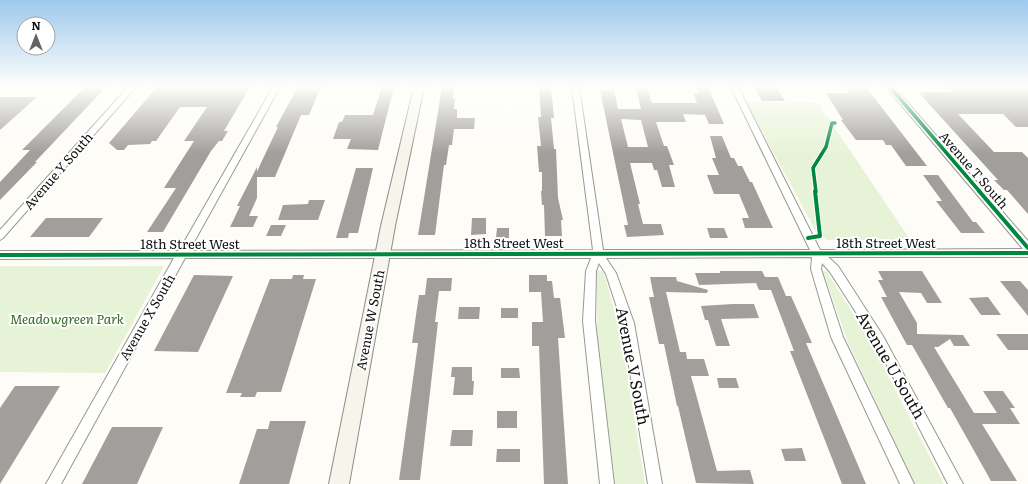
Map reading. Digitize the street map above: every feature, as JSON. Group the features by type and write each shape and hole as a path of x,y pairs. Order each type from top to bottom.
{"street":[{"name":"Avenue Y South","path":"0,236 112,110"},
{"name":"Avenue X South","path":"52,484 263,110"},
{"name":"Avenue W South","path":"339,484 384,254 414,110"},
{"name":"Avenue V South","path":"578,110 598,253 612,273 628,323 655,484"},
{"name":"Avenue U South","path":"745,110 817,253 834,269 879,339 956,484"},
{"name":"Avenue T South","path":"909,110 1028,248"},
{"name":"Avenue V South","path":"598,253 591,271 589,321 607,484"},
{"name":"Avenue U South","path":"817,253 816,269 837,337 907,484"},
{"name":"18th Street West","path":"0,255 1028,253"}],"green space":[{"path":"750,110 822,110 911,241 827,240 818,235"},
{"name":"Meadowgreen Park","path":"0,266 164,266 105,373 0,372"},
{"path":"599,270 604,273 621,335 645,484 615,484 597,345 597,272"},
{"path":"823,271 827,272 870,341 944,484 915,484 848,343"}],"building":[{"path":"0,110 23,110 0,130"},
{"path":"62,110 85,110 0,200 0,182 30,150 22,150"},
{"path":"138,110 178,110 156,141 152,141 150,144 128,145 124,150 117,150 109,143"},
{"path":"205,110 237,110 224,131 228,131 222,141 219,141 211,151 163,232 147,232 176,188 164,188 194,141 184,141"},
{"path":"286,110 311,110 309,115 301,115 275,177 257,177 257,198 249,216 258,216 253,227 230,227 240,206 237,206 257,167 257,172 278,127 276,127"},
{"path":"375,110 388,110 378,150 347,149 351,139 333,139 339,122 342,122 345,115 373,115"},
{"path":"438,110 457,110 457,118 475,118 474,129 454,129 452,145 449,145 446,165 444,165 435,235 418,235"},
{"path":"541,110 553,110 554,118 551,118 554,149 556,149 558,198 563,220 561,220 562,236 545,236 544,205 542,205 541,191 542,172 539,172 537,146 541,146 538,117 541,117"},
{"path":"604,110 718,110 724,124 709,124 705,115 683,114 686,122 656,122 664,146 667,146 674,165 669,165 675,187 662,187 657,170 654,170 652,163 630,163 640,204 638,204 643,224 661,224 664,235 627,237 624,225 628,225","holes":["621,119 641,120 648,147 628,147"]},
{"path":"836,110 883,110 927,166 906,166 891,145 886,145 883,140 856,140 841,120 843,120"},
{"path":"934,110 1028,110 1028,127 1016,127 1003,114 958,114 994,152 1022,152 1028,158 1028,214 1007,190 1004,190 994,180 998,180"},
{"path":"710,136 722,136 731,158 734,158 738,166 742,166 750,182 752,182 773,228 745,228 742,218 749,218 739,194 714,194 707,175 719,175 712,158 716,158"},
{"path":"356,168 373,168 358,233 349,233 348,238 336,238"},
{"path":"923,175 938,175 973,222 976,222 985,233 961,233 936,201 942,201"},
{"path":"309,200 325,200 318,220 278,220 283,205 308,204"},
{"path":"46,218 103,218 89,237 30,237"},
{"path":"472,218 486,218 486,234 471,235"},
{"path":"271,225 286,225 281,236 266,236"},
{"path":"497,228 509,228 509,238 496,238"},
{"path":"707,228 724,228 728,238 710,238"},
{"path":"720,271 762,271 765,277 778,277 786,296 791,296 812,343 806,343 866,484 842,484 790,351 794,351 771,290 759,290 756,283 699,285 695,273 720,273"},
{"path":"878,271 922,271 942,303 927,303 921,293 899,292 917,323 917,334 963,335 970,346 954,346 950,339 938,347 934,347 974,413 997,413 983,391 1003,391 1015,408 1010,408 1020,424 982,424 1017,481 991,481 950,408 948,408 912,345 907,345 881,297 887,297 878,280 883,280"},
{"path":"194,275 233,276 198,352 154,351"},
{"path":"293,275 304,275 303,279 316,279 281,392 257,392 255,397 240,397 242,393 226,393 270,279 292,279"},
{"path":"529,275 547,275 547,281 552,281 554,298 560,298 565,338 558,338 568,484 544,484 539,346 532,346 532,322 543,322 541,292 529,292"},
{"path":"650,277 676,277 677,281 708,290 707,293 666,292 680,352 686,352 687,359 704,359 709,376 691,376 717,471 750,470 754,484 696,483 677,406 664,344 659,344 649,297 654,297"},
{"path":"427,278 452,278 451,291 439,291 435,322 438,322 420,480 399,480 418,343 412,343 419,295 425,295"},
{"path":"1000,281 1020,281 1028,290 1028,316"},
{"path":"988,297 1001,315 981,315 969,298"},
{"path":"754,304 759,318 721,319 730,346 716,346 708,320 705,320 701,306"},
{"path":"459,307 480,307 479,319 458,319"},
{"path":"501,308 518,308 518,318 501,318"},
{"path":"996,334 1028,334 1028,350 1008,350"},
{"path":"452,367 472,367 472,381 474,381 473,395 453,395 455,377 451,377"},
{"path":"501,368 519,368 520,378 501,378"},
{"path":"717,378 736,378 739,388 719,388"},
{"path":"15,386 60,386 0,484 0,408"},
{"path":"497,411 517,411 517,428 497,428"},
{"path":"270,421 306,421 289,484 239,484 257,429 268,429"},
{"path":"112,427 163,427 137,484 82,484"},
{"path":"452,430 473,430 472,446 450,446"},
{"path":"802,448 806,461 785,461 781,449"},
{"path":"497,449 520,449 520,462 496,462"}],"cycle path":[{"path":"909,110 1028,248"},
{"path":"808,238 820,236 813,168 826,147 830,136 832,123 835,123"},
{"path":"0,255 1028,253"}]}
